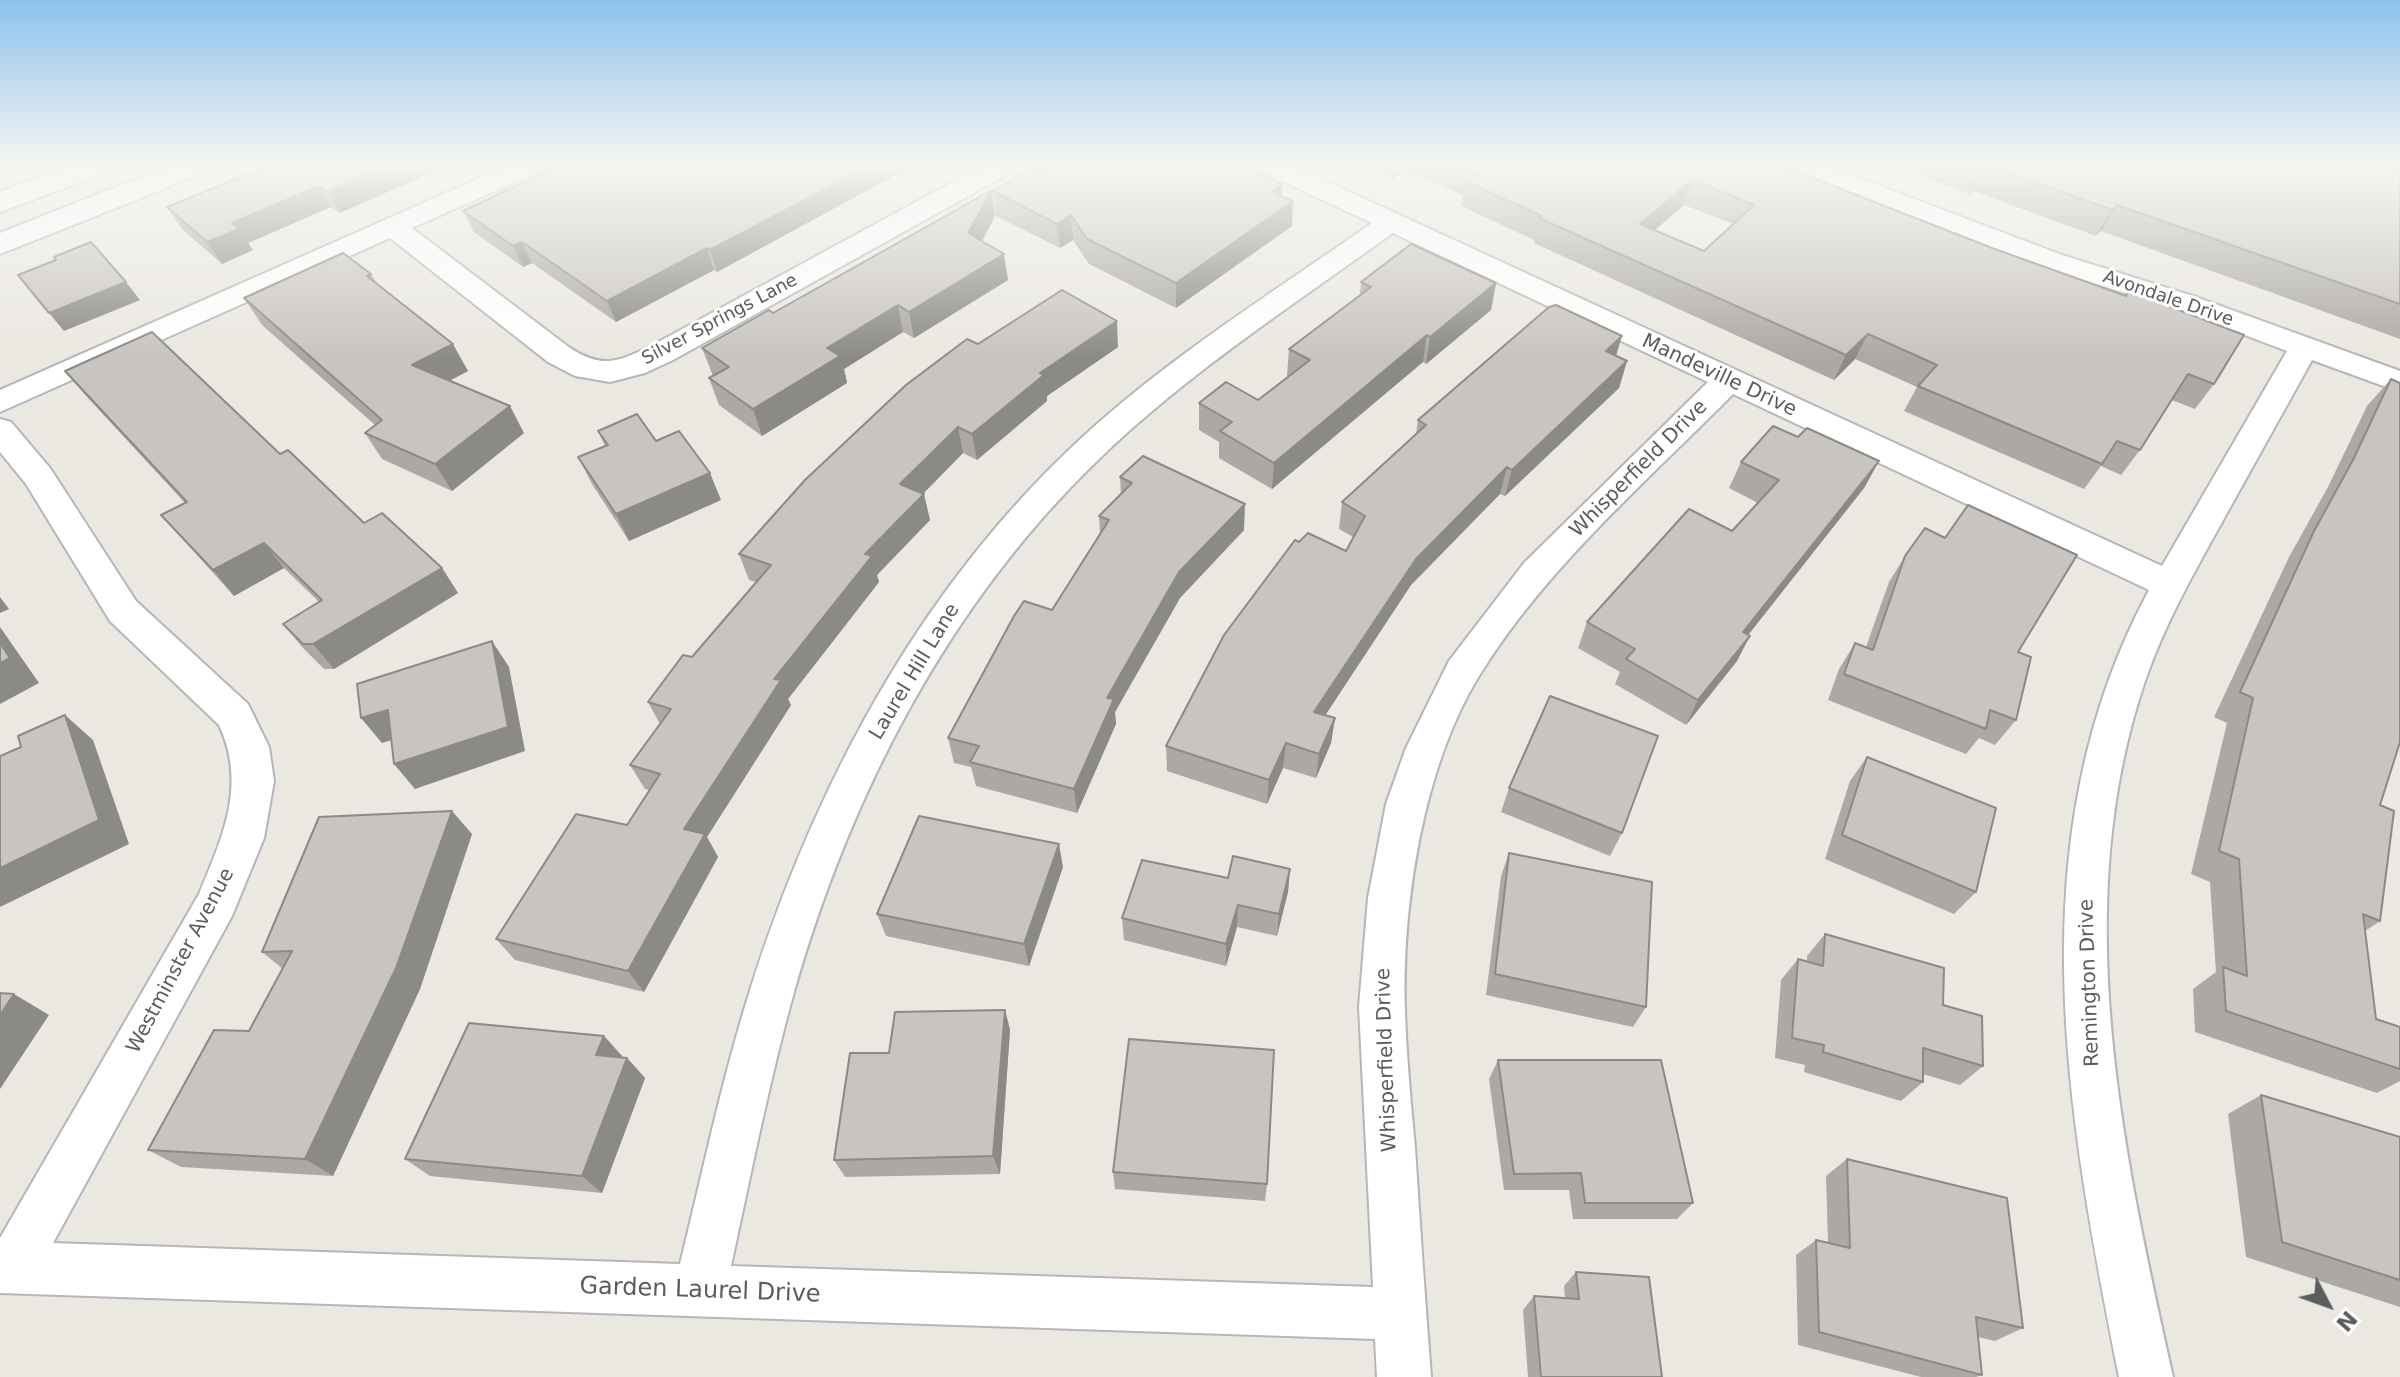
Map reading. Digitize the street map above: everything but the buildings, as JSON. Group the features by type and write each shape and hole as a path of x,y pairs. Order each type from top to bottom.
{"main road":[{"path":"0,244 37,229"}],"street":[{"path":"0,402 388,229"},
{"name":"Silver Springs Lane","path":"396,229 559,355 584,371 601,374 636,365 886,229"},
{"name":"Laurel Hill Lane","path":"699,1291 772,990 794,923 825,843 872,745 911,671 950,609 997,547 1096,443 1155,392 1381,229"},
{"name":"Mandeville Drive","path":"1403,229 2170,585"},
{"name":"Avondale Drive","path":"1968,229 2400,382"},
{"name":"Remington Drive","path":"2146,1377 2121,1258 2092,1060 2084,914 2094,818 2107,747 2124,685 2145,632 2305,346"},
{"name":"Whisperfield Drive","path":"1404,1377 1382,1007 1389,898 1411,790 1426,748 1462,671 1499,619 1536,572 1728,381"},
{"name":"Westminster Avenue","path":"0,430 38,476 123,611 234,715 249,747 254,781 243,838 217,903 6,1267"},
{"name":"Garden Laurel Drive","path":"6,1267 1400,1314"}]}
